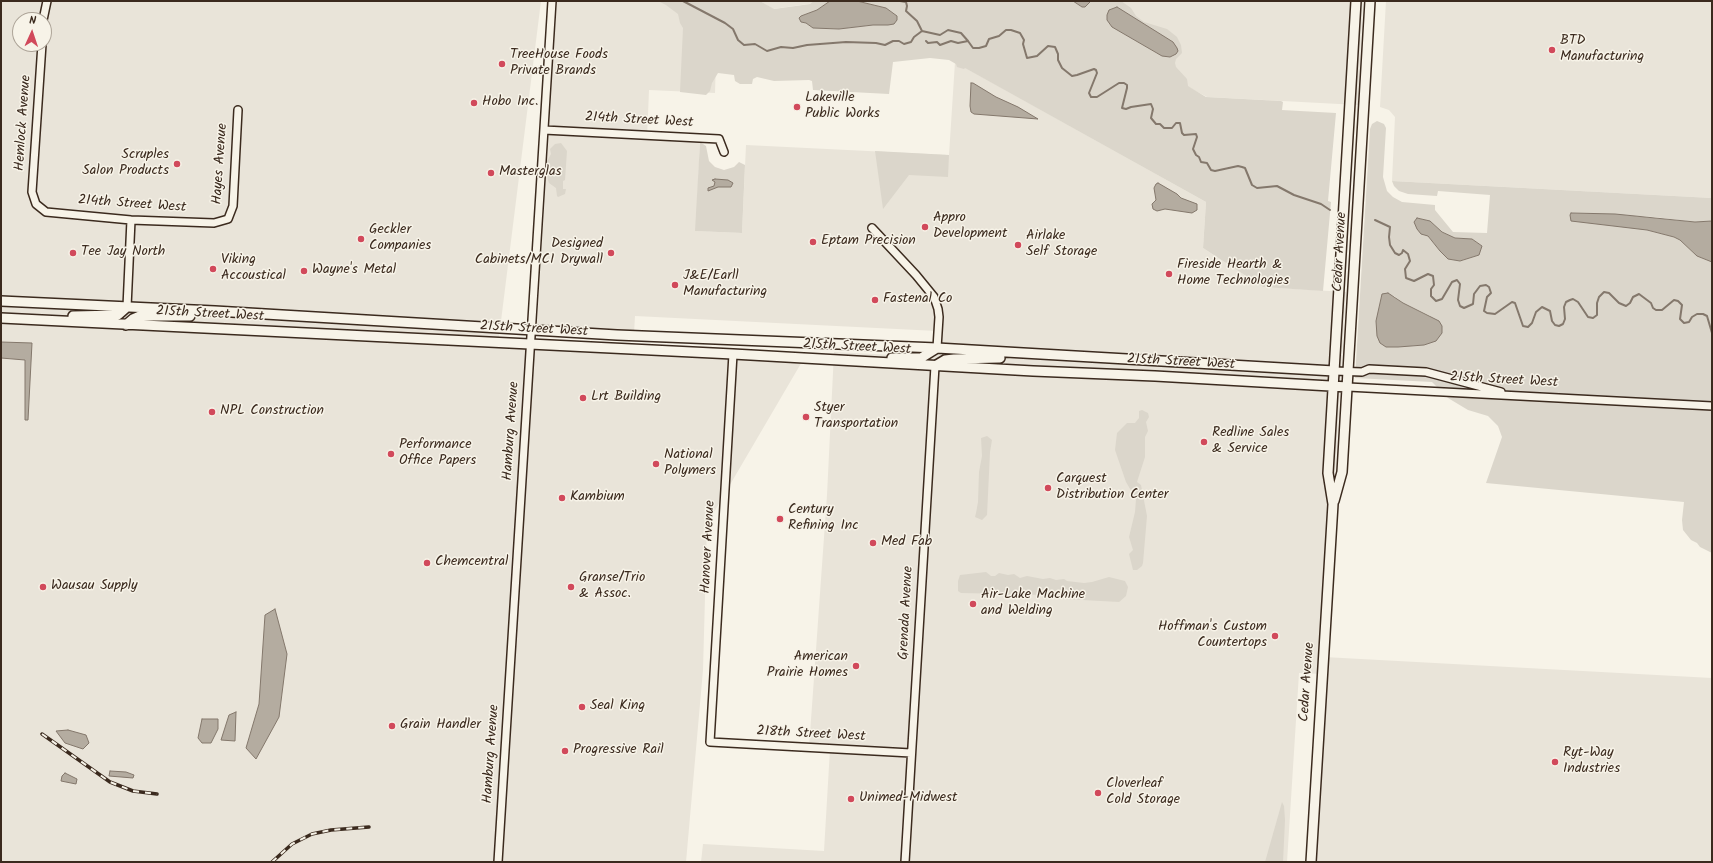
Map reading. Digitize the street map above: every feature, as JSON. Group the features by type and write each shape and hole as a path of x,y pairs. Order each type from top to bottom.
{"main road":[{"name":"Cedar Avenue","path":"1333,504 1328,473 1356,1"},
{"name":"Cedar Avenue","path":"1311,862 1333,504 1342,472 1348,387 1370,1"},
{"name":"215th Street West","path":"1,301 215,311 531,330 937,348 1334,371"},
{"path":"34,320 54,316 118,315 127,307"},
{"path":"126,325 140,316 194,316 215,311"},
{"name":"215th Street West","path":"1,318 733,354 1348,387"},
{"path":"824,360 868,357 921,358 937,348"},
{"path":"935,366 945,360 954,358 1017,358 1033,354"}],"street":[{"path":"45,12 47,1"},
{"name":"Hamburg Avenue","path":"498,862 552,1"},
{"name":"Hemlock Avenue","path":"36,204 32,192 41,52"},
{"name":"Hayes Avenue","path":"228,219 233,206 238,110"},
{"name":"214th Street West","path":"544,130 719,139 724,152"},
{"name":"214th Street West","path":"36,204 46,212 131,220 214,223 228,219"},
{"path":"127,307 131,220"},
{"path":"872,228 916,275 934,297 939,317 937,348"},
{"name":"Hanover Avenue","path":"710,742 733,354"},
{"name":"Grenada Avenue","path":"905,862 935,366"},
{"path":"1334,371 1362,372 1369,369 1426,372 1483,388 1524,396"},
{"name":"215th Street West","path":"1348,387 1712,406"},
{"name":"218th Street West","path":"710,742 912,753"}],"shaded area":[{"path":"1,1 541,1 498,345 803,360 707,524 703,670 686,862 1,862"},
{"path":"557,1 664,1 717,26 715,93 649,90 647,139 700,142 696,231 742,233 746,145 949,155 955,62 1206,202 1203,248 1263,287 1346,292 1324,657 1712,678 1712,862 1311,862 1322,674 1299,673 1287,862 701,862 703,844 824,851 830,749 809,748 827,495 834,352 935,357 937,331 635,316 634,333 537,324"},
{"path":"658,1 760,1 774,9 810,4 814,1 830,1 817,10 801,16 801,22 806,23 813,28 839,29 882,25 897,20 896,16 886,8 857,1 1073,1 1081,7 1085,7 1091,1 1121,1 1131,8 1136,16 1144,22 1167,29 1177,37 1181,45 1182,53 1176,59 1176,67 1187,79 1188,86 1206,97 1281,101 1283,102 1282,110 1336,113 1328,201 1331,202 1323,291 1263,287 1203,248 1206,202 965,68 957,67 956,64 949,60 930,58 893,62 889,94 813,90 812,81 809,80 774,81 757,77 753,79 752,84 740,84 735,81 734,75 718,73 712,83 710,91 706,95 680,92 683,28 678,14","holes":["1117,7 1173,42 1173,56 1167,57 1156,53 1112,27 1108,22 1107,15"]},
{"path":"760,1 830,1 773,9"},
{"path":"830,1 857,1 886,8 897,16 897,20 894,24 888,25 873,25 839,29 813,28 806,23 801,22 799,18 801,16 817,10"},
{"path":"1028,1 1363,1 1358,105 1207,97"},
{"path":"1073,1 1091,1 1085,7 1082,7"},
{"path":"1386,1 1712,1 1712,198 1392,181 1395,117 1389,110 1380,107"},
{"path":"1117,7 1173,42 1178,51 1176,54 1170,57 1162,56 1112,27 1107,20 1107,15 1109,10"},
{"path":"971,83 1038,119 974,114 971,112 970,106"},
{"path":"1377,121 1384,124 1386,128 1383,177 1387,191 1393,197 1402,202 1435,205 1435,210 1453,232 1487,233 1490,195 1438,191 1437,196 1408,194 1399,191 1394,186 1392,181 1712,198 1712,221 1695,222 1654,217 1571,213 1674,237 1680,240 1697,256 1712,262 1712,553 1700,547 1697,543 1691,540 1683,530 1682,520 1684,502 1486,483 1502,437 1498,426 1488,416 1468,410 1448,398 1432,382 1355,378 1370,129 1372,124","holes":["1417,218 1430,221 1442,232 1455,238 1472,239 1482,246 1479,255 1461,261 1448,259 1428,236","1382,294 1394,296 1403,303 1430,316 1424,345 1386,347 1379,308"]},
{"path":"700,142 706,146 709,161 715,167 724,170 734,167 739,162 745,165 742,233 695,231"},
{"path":"561,143 567,151 565,180 563,181 563,189 566,189 565,194 558,197 556,188 549,183 546,163 551,154 550,149 555,144"},
{"path":"875,151 949,155 948,177 909,175 883,209"},
{"path":"712,180 728,180 733,183 731,187 718,187 708,191 708,188 714,186 715,182"},
{"path":"1158,183 1181,198 1197,204 1197,210 1192,213 1165,209 1157,211 1153,209 1152,204 1156,200 1154,188"},
{"path":"1571,213 1615,214 1695,222 1712,221 1712,262 1697,256 1680,240 1674,237 1647,230 1571,221"},
{"path":"1417,218 1430,221 1442,232 1455,238 1472,239 1482,246 1479,255 1460,261 1448,259 1428,236 1421,234 1417,229 1414,222"},
{"path":"1388,293 1403,303 1439,321 1442,326 1442,333 1436,341 1424,345 1398,347 1386,347 1380,343 1377,336 1376,321 1382,294"},
{"path":"1,342 32,343 28,420 25,420 25,360 1,358"},
{"path":"1142,410 1148,413 1149,417 1146,422 1148,431 1145,437 1145,457 1137,482 1141,485 1147,516 1143,563 1137,570 1133,570 1129,554 1133,550 1129,537 1135,512 1136,499 1126,482 1115,450 1117,433 1127,423 1135,423 1139,418 1139,411"},
{"path":"987,436 992,440 987,515 982,520 975,517 978,502 979,472 982,456 981,438"},
{"path":"986,572 991,576 995,576 999,573 1008,575 1014,574 1020,578 1027,576 1043,579 1064,579 1067,581 1084,583 1109,577 1125,581 1128,587 1126,596 1119,602 1046,598 1040,595 1018,594 1013,596 1005,594 961,593 958,591 958,581 960,575"},
{"path":"275,609 287,654 279,717 256,759 246,748 259,704 265,615"},
{"path":"236,712 235,741 221,740 229,715"},
{"path":"202,719 218,719 218,729 211,743 202,743 198,738"},
{"path":"68,730 86,735 89,743 83,749 65,743 56,731"},
{"path":"110,771 126,772 134,775 133,778 109,776"},
{"path":"65,773 77,779 76,784 61,781 62,776"},
{"path":"1282,802 1284,806 1285,820 1283,862 1265,862"}],"waterway":[{"path":"683,1 725,23 733,29 738,40 744,45 755,44 767,51 781,47 793,48 807,45 846,42 876,43 885,45 893,41 899,41 904,44 911,42 914,37 922,31"},
{"path":"900,1 906,2 906,11 917,21 922,31"},
{"path":"922,31 940,35 948,30 961,33 968,41"},
{"path":"926,41 928,43 937,42 940,45 951,41 958,43 968,41 973,48 979,48 986,46 989,39 999,36 1006,30 1011,30 1020,33 1024,40 1023,44 1027,58 1037,56 1048,46 1055,47 1058,54 1058,60 1062,68 1072,76 1094,69 1096,70 1097,73 1089,93 1091,97 1097,97 1119,83 1124,83 1127,85 1127,88 1122,108 1126,109 1151,104 1153,109 1151,118 1156,124 1160,124 1164,128 1172,128 1176,123 1180,123 1182,133 1184,135 1196,134 1197,137 1193,149 1201,162 1207,163 1211,170 1215,171 1238,166 1245,168 1252,185 1257,188 1277,186 1294,195 1321,204 1330,210"},
{"path":"1375,220 1390,227 1390,245 1395,253 1399,255 1403,250 1408,254 1410,261 1405,269 1406,278 1414,281 1428,274 1433,276 1434,285 1431,289 1431,296 1436,301 1442,299 1452,282 1457,280 1460,284 1458,300 1460,306 1464,308 1473,304 1474,294 1480,286 1486,285 1489,287 1491,293 1487,297 1484,311 1487,313 1495,314 1512,302 1515,303 1523,326 1528,327 1532,323 1536,312 1542,307 1550,311 1552,321 1555,325 1559,326 1563,324 1565,319 1564,307 1566,302 1570,300 1573,299 1578,302 1588,317 1593,318 1597,315 1597,303 1599,297 1604,292 1609,293 1619,303 1626,306 1630,303 1633,297 1639,294 1651,303 1653,308 1656,310 1662,310 1674,300 1678,301 1682,305 1680,319 1684,323 1689,322 1692,317 1697,314 1707,316 1712,333"}],"railway":[{"path":"42,734 110,782 133,791 157,794"},
{"path":"272,862 292,844 312,834 331,830 369,827"}],"place":[{"name":"BTD Manufacturing","path":"1552,50"},
{"name":"TreeHouse Foods Private Brands","path":"502,64"},
{"name":"Hobo Inc.","path":"474,103"},
{"name":"Lakeville Public Works","path":"797,107"},
{"name":"Scruples Salon Products","path":"177,164"},
{"name":"Masterglas","path":"491,173"},
{"name":"Appro Development","path":"925,227"},
{"name":"Geckler Companies","path":"361,239"},
{"name":"Eptam Precision","path":"813,242"},
{"name":"Airlake Self Storage","path":"1018,245"},
{"name":"Tee Jay North","path":"73,253"},
{"name":"Designed Cabinets/MCI Drywall","path":"611,253"},
{"name":"Viking Accoustical","path":"213,269"},
{"name":"Wayne's Metal","path":"304,271"},
{"name":"Fireside Hearth & Home Technologies","path":"1169,274"},
{"name":"J&E/Earll Manufacturing","path":"675,285"},
{"name":"Fastenal Co","path":"875,300"},
{"name":"Lrt Building","path":"583,398"},
{"name":"NPL Construction","path":"212,412"},
{"name":"Styer Transportation","path":"806,417"},
{"name":"Redline Sales & Service","path":"1204,442"},
{"name":"Performance Office Papers","path":"391,454"},
{"name":"National Polymers","path":"656,464"},
{"name":"Carquest Distribution Center","path":"1048,488"},
{"name":"Kambium","path":"562,498"},
{"name":"Century Refining Inc","path":"780,519"},
{"name":"Med Fab","path":"873,543"},
{"name":"Chemcentral","path":"427,563"},
{"name":"Wausau Supply","path":"43,587"},
{"name":"Granse/Trio & Assoc.","path":"571,587"},
{"name":"Air-Lake Machine and Welding","path":"973,604"},
{"name":"Hoffman's Custom Countertops","path":"1275,636"},
{"name":"American Prairie Homes","path":"856,666"},
{"name":"Seal King","path":"582,707"},
{"name":"Grain Handler","path":"392,726"},
{"name":"Progressive Rail","path":"565,751"},
{"name":"Ryt-Way Industries","path":"1555,762"},
{"name":"Cloverleaf Cold Storage","path":"1098,793"},
{"name":"Unimed-Midwest","path":"851,799"}]}
